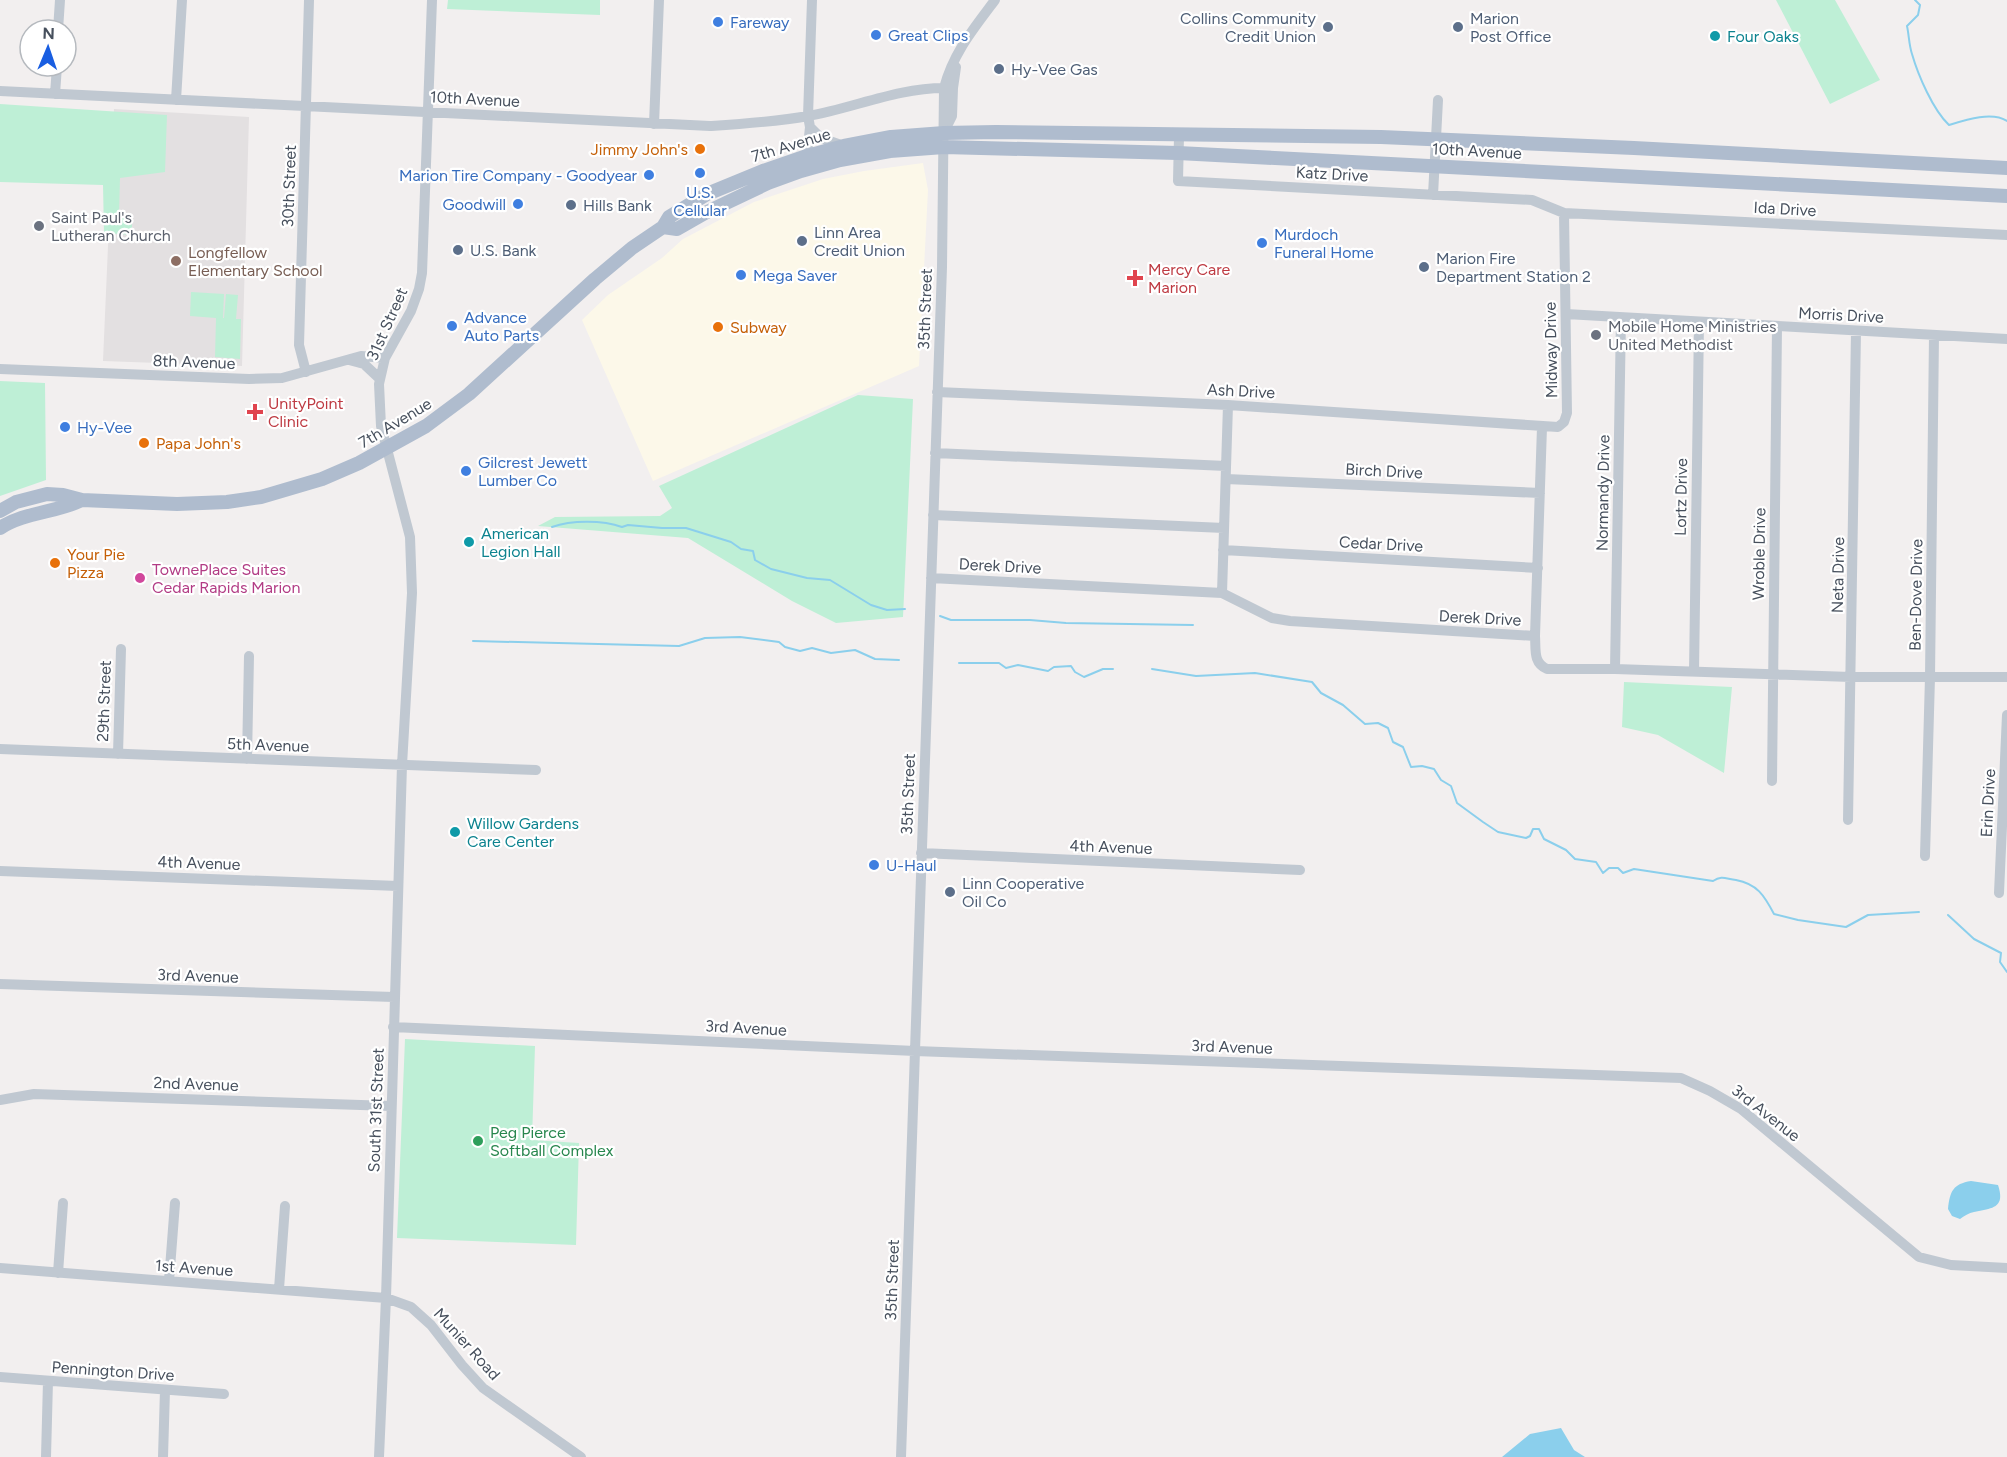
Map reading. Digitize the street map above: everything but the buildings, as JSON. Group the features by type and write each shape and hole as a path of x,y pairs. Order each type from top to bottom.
{"main road":[{"name":"10th Avenue","path":"944,140 1179,136 1381,137 2007,168"},
{"name":"7th Avenue","path":"0,511 16,502 47,494 82,500 196,504 261,497 322,479 359,464 426,426 469,394 595,279 632,248 663,227 669,217 707,194 737,180 844,146 891,137 944,140"},
{"name":"10th Avenue","path":"944,140 2007,196"},
{"name":"7th Avenue","path":"663,227 677,229 768,183 801,171 840,160 944,140"},
{"name":"7th Avenue","path":"0,528 16,519 68,507 82,500"}],"street":[{"path":"59,18 60,0"},
{"path":"176,100 182,0"},
{"name":"30th Street","path":"306,372 299,345 309,0"},
{"name":"31st Street","path":"402,765 412,593 410,537 381,426 380,378 385,358 411,311 422,273 432,0"},
{"path":"654,124 659,0"},
{"path":"807,156 812,0"},
{"name":"35th Street","path":"901,1457 937,392 944,88 949,69 958,51 995,0"},
{"name":"35th Street","path":"944,140 952,116 958,51"},
{"path":"55,94 56,78"},
{"name":"10th Avenue","path":"0,91 654,124 721,125 809,122 897,93 923,88 944,88"},
{"path":"1438,100 1433,195 1532,200 1564,213"},
{"path":"809,122 821,138 844,146"},
{"name":"Katz Drive","path":"1179,136 1178,181 1433,195"},
{"name":"Ida Drive","path":"1564,213 2006,235"},
{"name":"Midway Drive","path":"1542,427 1558,427 1564,422 1567,413 1564,213"},
{"name":"Morris Drive","path":"1566,314 2007,339"},
{"name":"Normandy Drive","path":"1615,669 1621,318"},
{"name":"Lortz Drive","path":"1694,672 1699,322"},
{"name":"Wroble Drive","path":"1772,781 1777,326"},
{"name":"Neta Drive","path":"1848,820 1856,331"},
{"name":"Ben-Dove Drive","path":"1925,856 1930,677 1934,335"},
{"name":"8th Avenue","path":"0,369 249,379 282,378 361,356 385,358"},
{"path":"345,360 364,364 380,378"},
{"name":"Ash Drive","path":"937,392 1228,405 1542,427"},
{"path":"1222,593 1228,405"},
{"path":"1535,636 1542,427"},
{"path":"935,453 1226,466"},
{"name":"Birch Drive","path":"1226,479 1540,493"},
{"path":"933,514 1224,528"},
{"name":"Cedar Drive","path":"1223,550 1538,568"},
{"name":"Derek Drive","path":"931,578 1222,593 1272,618 1290,621 1535,636 1536,660 1540,666 1547,669 2007,677"},
{"name":"29th Street","path":"118,754 121,650"},
{"path":"247,759 249,656"},
{"name":"Erin Drive","path":"1999,893 2007,715"},
{"name":"5th Avenue","path":"0,749 536,770"},
{"name":"South 31st Street","path":"379,1457 402,765"},
{"name":"4th Avenue","path":"921,853 1300,870"},
{"name":"4th Avenue","path":"0,871 398,885"},
{"name":"3rd Avenue","path":"0,984 394,997"},
{"name":"3rd Avenue","path":"393,1028 915,1051 1681,1078 1741,1109 1919,1257 1951,1265 2007,1268"},
{"name":"2nd Avenue","path":"0,1100 33,1094 391,1107"},
{"path":"58,1273 63,1203"},
{"path":"169,1281 175,1203"},
{"path":"279,1289 285,1206"},
{"name":"1st Avenue","path":"0,1268 386,1298"},
{"name":"Munier Road","path":"386,1298 411,1307 431,1324 483,1388 581,1457"},
{"name":"Pennington Drive","path":"0,1377 224,1394"},
{"path":"46,1457 48,1381"},
{"path":"163,1457 165,1390"}],"shaded area":[{"name":"Longfellow Elementary School","path":"114,109 249,117 242,366 103,361"},
{"path":"923,163 928,190 919,366 653,481 582,320 608,295 662,258 683,239 754,202 823,179"}],"green space":[{"path":"448,0 600,0 600,15 447,9"},
{"path":"1776,0 1835,0 1880,80 1830,104"},
{"path":"0,104 167,115 165,172 120,178 119,215 132,218 132,235 104,233 103,185 0,182"},
{"path":"191,292 224,294 223,318 226,294 238,295 236,319 241,319 240,359 215,357 216,318 190,316"},
{"path":"0,381 45,383 46,480 0,496"},
{"path":"858,395 913,399 903,617 836,623 792,601 688,538 538,526 555,517 660,516 672,508 659,486"},
{"path":"1624,682 1732,687 1724,773 1658,735 1622,727"},
{"name":"Peg Pierce Softball Complex","path":"405,1039 535,1046 532,1140 579,1143 576,1245 397,1238"}],"water":[{"path":"1971,1181 1998,1185 2000,1199 1998,1203 1991,1208 1970,1213 1960,1219 1952,1216 1948,1209 1951,1193 1956,1186"},
{"path":"1561,1428 1574,1450 1585,1457 1502,1457 1530,1434"}],"waterway":[{"path":"1915,0 1920,5 1918,15 1907,26 1911,51 1927,92 1943,119 1949,125 1986,117 2001,118 2007,121"},
{"path":"552,527 587,522 622,527 628,525 686,528 731,542 741,549 753,551 755,560 771,569 807,578 830,580 871,605 887,610 905,609"},
{"path":"940,616 951,620 1193,625"},
{"path":"473,641 679,646 705,638 740,637 779,642 785,647 800,651 812,648 831,653 855,650 875,659 899,660"},
{"path":"959,663 999,663 1006,668 1018,665 1048,671 1054,667 1071,666 1075,672 1084,677 1103,669 1113,669"},
{"path":"1152,669 1196,676 1255,673 1312,682 1321,693 1343,705 1365,724 1378,723 1388,728 1393,742 1403,747 1411,767 1422,766 1434,769 1441,780 1451,786 1457,803 1498,832 1526,838 1530,836 1533,829 1539,829 1544,839 1566,850 1575,859 1596,862 1603,873 1609,868 1618,868 1623,873 1634,869 1713,881 1722,878 1736,880 1749,884 1759,891 1774,914 1846,927 1868,915 1919,912"},
{"path":"1948,915 1974,939 2001,953 2000,962 2007,972"}],"place":[{"name":"Fareway","path":"718,22"},
{"name":"Collins Community Credit Union","path":"1328,27"},
{"name":"Marion Post Office","path":"1458,27"},
{"name":"Great Clips","path":"876,35"},
{"name":"Four Oaks","path":"1715,36"},
{"name":"Hy-Vee Gas","path":"999,69"},
{"name":"Jimmy John's","path":"700,149"},
{"name":"U.S. Cellular","path":"700,173"},
{"name":"Marion Tire Company - Goodyear","path":"649,175"},
{"name":"Goodwill","path":"518,204"},
{"name":"Hills Bank","path":"571,205"},
{"name":"Saint Paul's Lutheran Church","path":"39,226"},
{"name":"Linn Area Credit Union","path":"802,241"},
{"name":"Murdoch Funeral Home","path":"1262,243"},
{"name":"U.S. Bank","path":"458,250"},
{"name":"Longfellow Elementary School","path":"176,261"},
{"name":"Marion Fire Department Station 2","path":"1424,267"},
{"name":"Mega Saver","path":"741,275"},
{"name":"Mercy Care Marion","path":"1135,278"},
{"name":"Advance Auto Parts","path":"452,326"},
{"name":"Subway","path":"718,327"},
{"name":"Mobile Home Ministries United Methodist","path":"1596,335"},
{"name":"UnityPoint Clinic","path":"255,412"},
{"name":"Hy-Vee","path":"65,427"},
{"name":"Papa John's","path":"144,443"},
{"name":"Gilcrest Jewett Lumber Co","path":"466,471"},
{"name":"American Legion Hall","path":"469,542"},
{"name":"Your Pie Pizza","path":"55,563"},
{"name":"TownePlace Suites Cedar Rapids Marion","path":"140,578"},
{"name":"Willow Gardens Care Center","path":"455,832"},
{"name":"U-Haul","path":"874,865"},
{"name":"Linn Cooperative Oil Co","path":"950,892"},
{"name":"Peg Pierce Softball Complex","path":"478,1141"}]}
